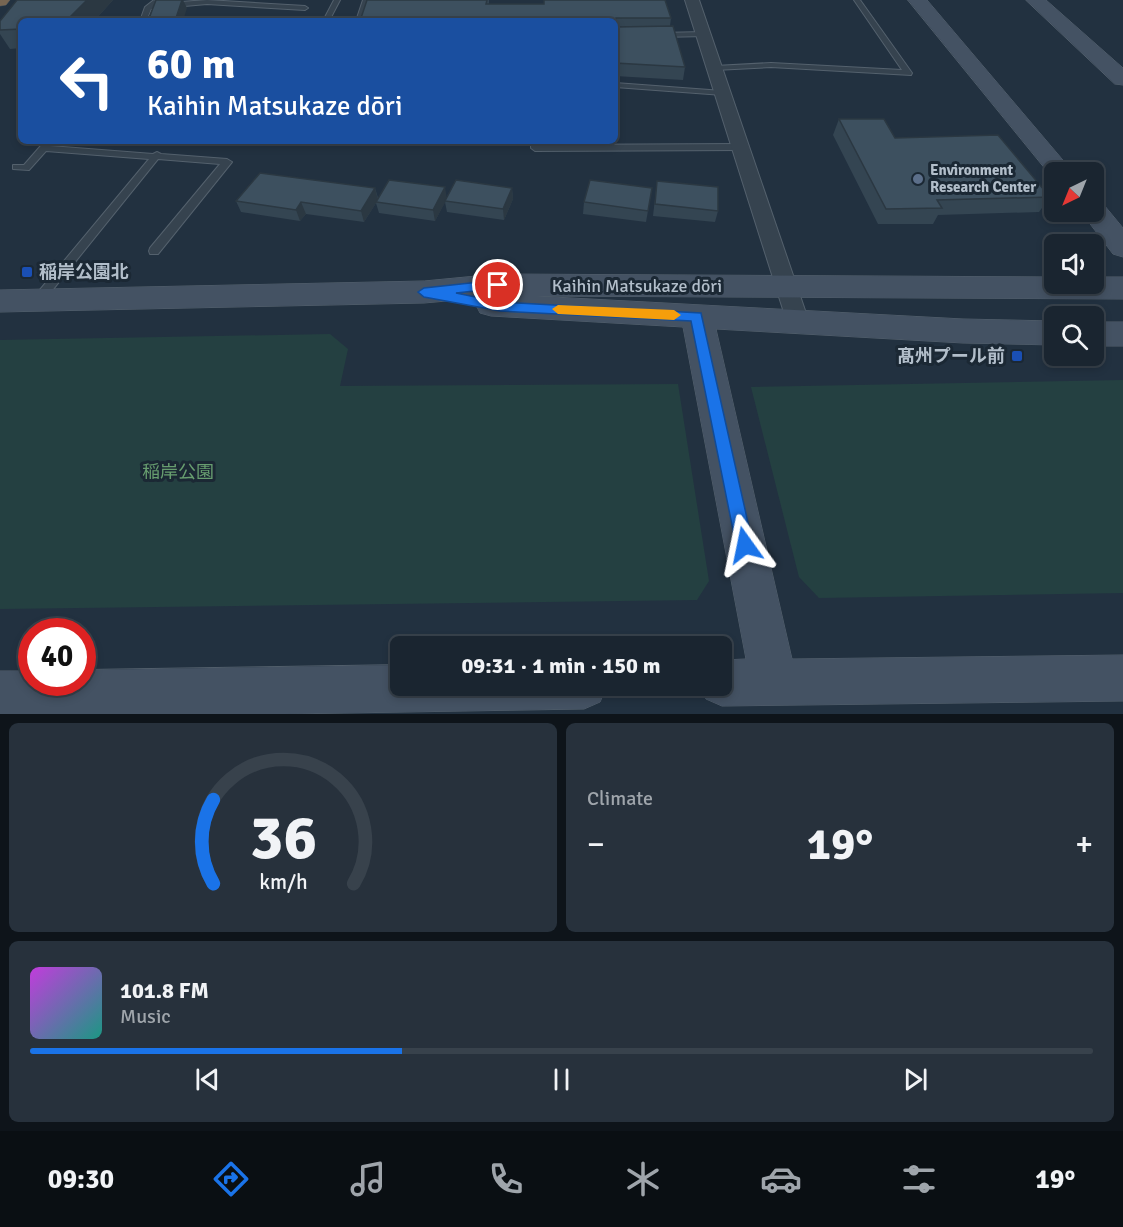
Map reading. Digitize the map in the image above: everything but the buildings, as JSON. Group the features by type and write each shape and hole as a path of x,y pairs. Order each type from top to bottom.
{"street":[{"path":"692,0 798,322"},
{"path":"917,0 1053,162"},
{"path":"1035,0 1123,79"},
{"path":"1055,0 1123,59"},
{"path":"1103,222 1123,247"},
{"name":"Kaihin Matsukaze dōri","path":"424,292 498,285 1123,288"},
{"path":"0,301 424,292"},
{"name":"Kaihin Matsukaze dōri","path":"424,292 500,306 963,331 1044,333"},
{"path":"697,316 774,682"},
{"path":"1104,334 1123,334"},
{"path":"732,683 1123,678"},
{"path":"0,695 390,689"}],"lane":[{"path":"144,18 148,8 156,0"},
{"path":"328,18 337,0"},
{"path":"360,18 366,0"},
{"path":"715,68 771,65 908,73 857,0"},
{"path":"148,8 207,1 305,8"},
{"path":"648,35 704,34"},
{"path":"618,85 723,93"},
{"path":"535,144 535,148 742,147"},
{"path":"16,167 26,168 46,145 227,162 154,251"},
{"path":"38,300 157,155"}],"green space":[{"name":"稲岸公園","path":"330,334 348,349 340,386 678,384 709,581 697,600 0,609 0,340"},
{"path":"1123,380 1123,593 819,598 799,577 751,387"}],"slow traffic":[{"path":"558,309 674,315"}],"place":[{"name":"Environment Research Center","path":"918,179"},
{"name":"稲岸公園北","path":"27,272"},
{"name":"髙州プール前","path":"1017,356"}],"route":[{"path":"498,285 424,292 500,306 697,316 745,545"}]}
